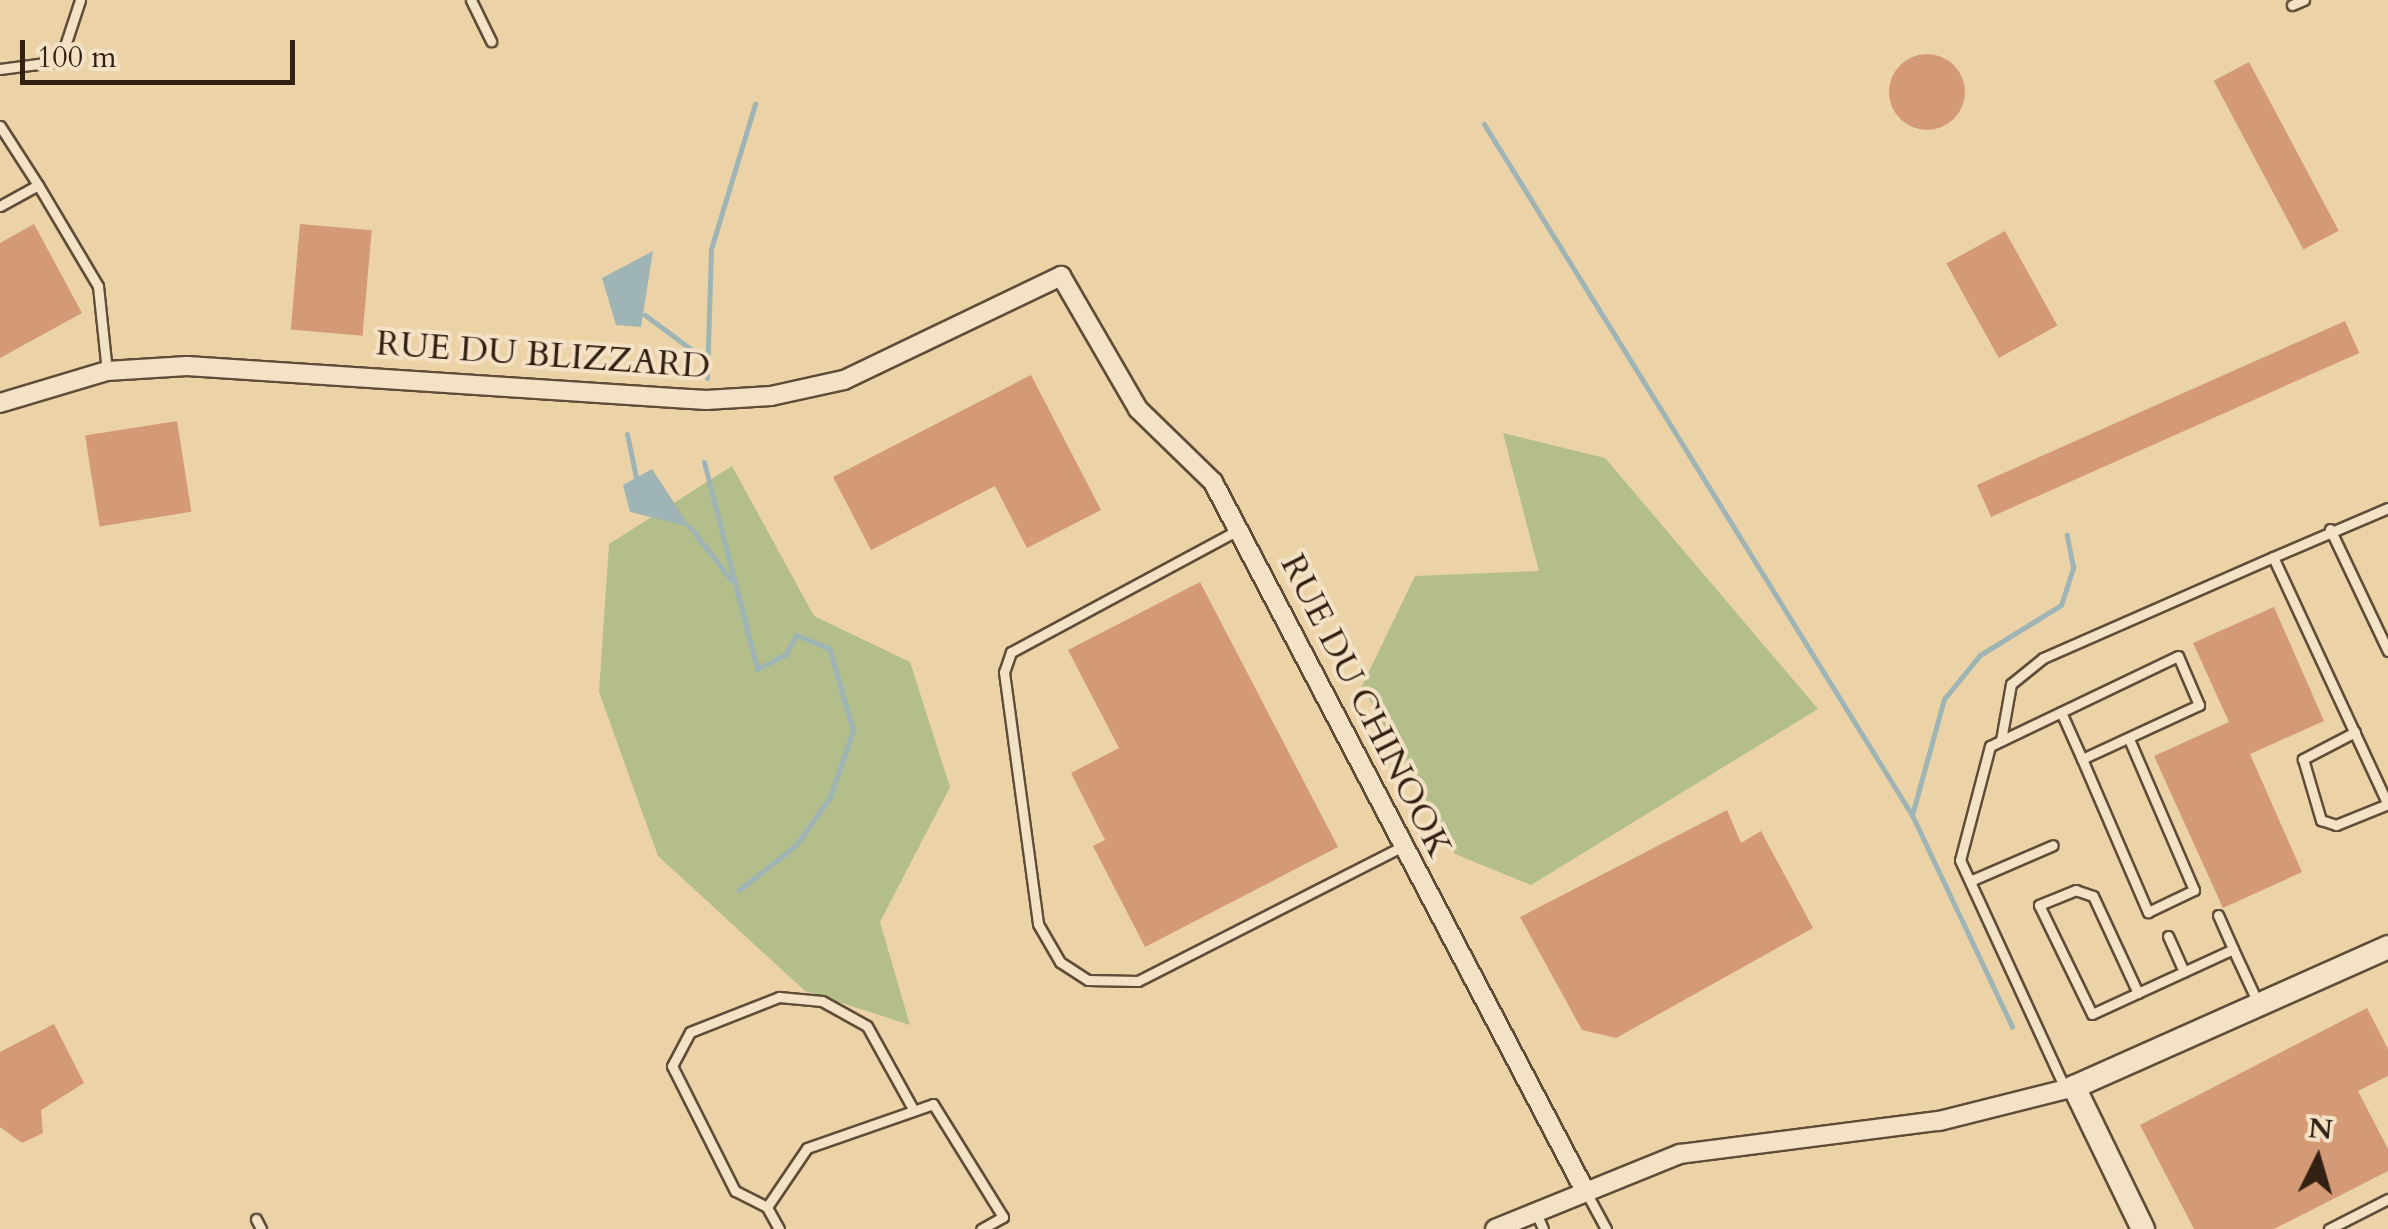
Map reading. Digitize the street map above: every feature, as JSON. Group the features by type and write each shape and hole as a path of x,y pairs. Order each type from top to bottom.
{"street":[{"name":"RUE DU BLIZZARD","path":"0,403 107,372 260,368 706,400 771,396 844,380 1061,276"},
{"name":"RUE DU CHINOOK","path":"1061,276 1138,409 1214,482 1583,1188"},
{"path":"1495,1229 1583,1188 1680,1154 1938,1121 2070,1088 2388,948"},
{"path":"2070,1088 2143,1229"}],"lane":[{"path":"0,69 60,61 80,0"},
{"path":"471,0 491,41"},
{"path":"2292,5 2304,0"},
{"path":"0,126 98,286 107,372"},
{"path":"0,206 38,184"},
{"path":"2002,740 2011,684 2043,658 2388,508"},
{"path":"1238,530 1012,652 1004,672 1038,924 1060,962 1088,980 1138,982 1402,846"},
{"path":"2330,530 2388,651"},
{"path":"2273,557 2388,804 2336,824 2320,820 2303,759 2354,732"},
{"path":"2070,1088 1970,881 1960,836 1990,746 2178,656 2199,705 2082,759"},
{"path":"2061,712 2148,912 2194,890 2130,738"},
{"path":"1970,881 2054,845"},
{"path":"2138,993 2094,896 2076,890 2039,905 2092,1014 2138,993 2184,972 2233,949"},
{"path":"2218,916 2259,1006"},
{"path":"2168,936 2184,972"},
{"path":"778,1229 767,1206 735,1191 672,1066 690,1032 779,996 822,1001 868,1026 913,1109"},
{"path":"767,1206 808,1148 933,1104 1003,1217 981,1229"},
{"path":"1583,1188 1606,1229"},
{"path":"2330,1229 2388,1199"},
{"path":"1534,1210 1543,1229"},
{"path":"256,1219 261,1229"}],"green space":[{"path":"1503,433 1605,458 1818,709 1531,885 1455,854 1362,686 1415,576 1539,571"},
{"path":"732,466 814,616 910,662 950,787 880,922 910,1025 805,991 658,856 599,692 609,544"}],"shaded area":[{"path":"653,251 641,327 616,325 602,278"},
{"path":"652,469 690,527 630,512 623,485"}],"building":[{"path":"1927,54 1954,65 1965,92 1954,119 1927,130 1900,119 1889,92 1900,65"},
{"path":"2249,62 2339,231 2303,249 2214,81"},
{"path":"34,224 82,313 0,358 0,243"},
{"path":"300,224 372,230 362,336 291,330"},
{"path":"2005,231 2057,325 1999,358 1946,263"},
{"path":"2345,321 2359,353 1991,517 1977,485"},
{"path":"1031,375 1101,510 1027,548 995,486 871,550 833,477"},
{"path":"177,421 191,512 100,526 85,436"},
{"path":"1200,582 1338,847 1145,947 1093,846 1105,840 1071,773 1119,748 1068,650"},
{"path":"2274,607 2324,721 2250,754 2302,872 2223,908 2154,756 2229,722 2193,643"},
{"path":"1727,810 1741,843 1761,831 1813,928 1616,1038 1582,1030 1520,917"},
{"path":"2367,1008 2388,1049 2388,1076 2358,1091 2388,1149 2388,1171 2274,1229 2194,1229 2140,1125"},
{"path":"54,1024 84,1083 41,1110 43,1133 22,1143 0,1127 0,1052"}],"waterway":[{"path":"707,378 711,249 755,104"},
{"path":"1484,124 1912,815 2012,1027"},
{"path":"645,315 707,361"},
{"path":"627,434 636,477"},
{"path":"704,462 757,669 786,654 796,635 829,648 853,730 830,797 796,845 739,890"},
{"path":"690,527 731,580"},
{"path":"1912,815 1944,699 1980,655 2061,605 2073,567 2067,535"}]}
